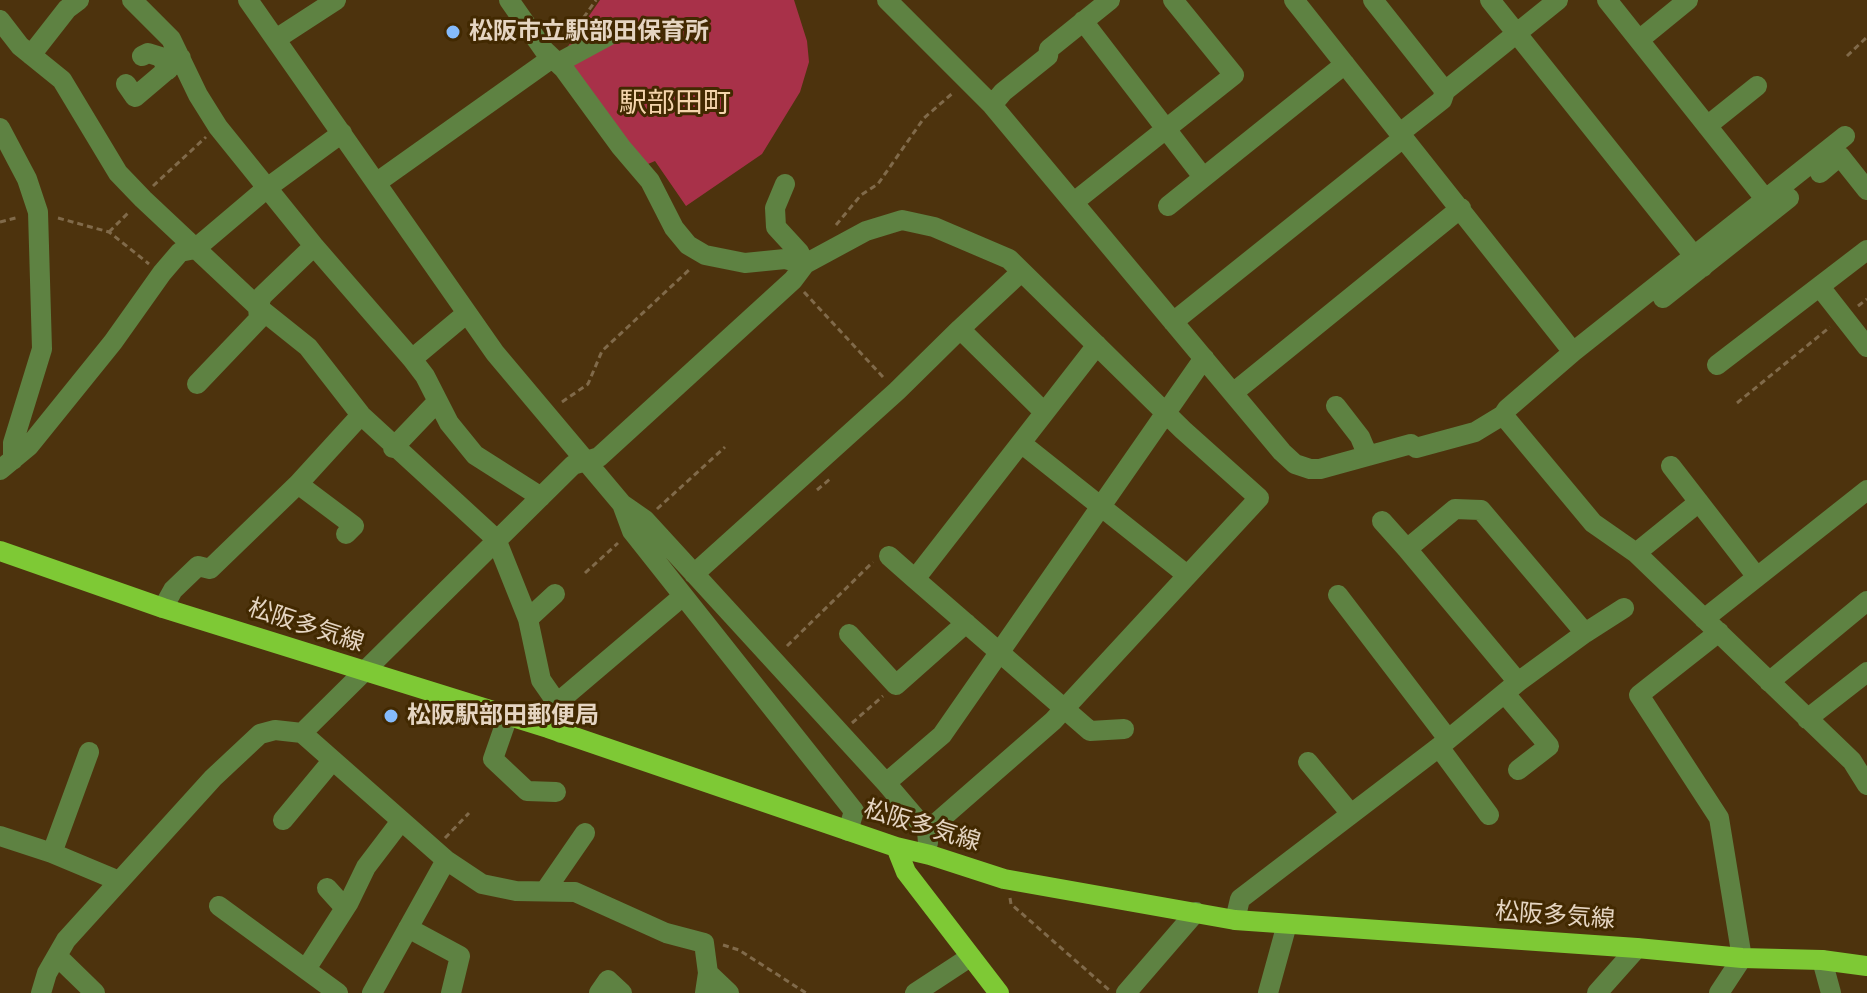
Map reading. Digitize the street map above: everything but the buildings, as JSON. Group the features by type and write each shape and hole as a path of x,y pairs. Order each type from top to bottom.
{"main road":[{"name":"松阪多気線","path":"0,551 163,608 561,733 896,847 1004,879 1235,920 1742,958 1822,960 1867,966"},
{"path":"896,847 906,872 999,993"}],"street":[{"path":"31,55 67,9 79,0"},
{"path":"132,0 151,8 171,39 175,64"},
{"path":"248,0 495,353 622,504 645,520 886,783 927,831 930,855"},
{"path":"509,0 650,181 674,228 688,245 705,255 745,263 785,259 799,272"},
{"path":"988,102 1048,56 1049,49 1110,0"},
{"path":"1074,202 1234,75 1173,0"},
{"path":"1294,0 1573,352"},
{"path":"1373,0 1445,91"},
{"path":"1490,0 1698,261"},
{"path":"1173,322 1402,136 1442,100 1445,91 1558,0"},
{"path":"1607,0 1769,205"},
{"path":"1639,40 1688,0"},
{"path":"887,1 988,102 1295,464 1320,469 1411,444 1416,448 1475,432 1503,415 1573,352 1769,205 1840,156 1867,190"},
{"path":"276,39 330,2"},
{"path":"0,20 20,46 62,80 118,173 258,307 308,347 361,415 393,448 496,539 528,619 541,680 557,703 561,733"},
{"path":"1083,21 1203,177"},
{"path":"376,183 555,61 621,29"},
{"path":"142,56 148,53 175,64 218,127 267,188 412,359 425,376 449,423 475,455 541,497"},
{"path":"126,84 135,97 175,64"},
{"path":"1168,206 1345,64"},
{"path":"1707,126 1757,86"},
{"path":"0,128 27,179 38,212 42,349 7,465"},
{"path":"7,465 29,446 180,252 195,249 267,188 342,133"},
{"path":"1769,205 1845,136"},
{"path":"785,184 775,208 776,227 799,252 799,272"},
{"path":"1233,393 1461,208"},
{"path":"302,733 573,465 599,457 799,272 866,231 902,220 934,227 1009,259 1183,430 1259,498 1065,709 927,831"},
{"path":"197,384 259,319 258,307 262,296 314,246"},
{"path":"1717,365 1867,250"},
{"path":"1663,298 1698,261"},
{"path":"694,574 897,391 1021,272"},
{"path":"1820,287 1867,347"},
{"path":"412,359 467,313"},
{"path":"960,329 1044,412"},
{"path":"915,579 1097,345"},
{"path":"886,783 942,735 1204,358"},
{"path":"393,448 437,402"},
{"path":"1336,406 1360,437 1368,456"},
{"path":"163,608 173,590 198,566 210,569 298,484 361,415"},
{"path":"1503,415 1593,523 1636,553 1852,761 1867,785"},
{"path":"1021,443 1187,575"},
{"path":"1671,466 1757,577"},
{"path":"298,484 354,526 346,534"},
{"path":"1719,993 1742,958 1719,818 1639,695 1712,626 1757,577 1866,494"},
{"path":"1636,553 1699,502"},
{"path":"622,504 632,531 854,811 848,831"},
{"path":"1407,549 1455,509 1481,510 1585,633"},
{"path":"1382,521 1407,549 1512,688 1549,746 1518,770"},
{"path":"882,558 915,579 1090,731 1124,729"},
{"path":"528,619 555,594"},
{"path":"1338,595 1443,743 1489,815"},
{"path":"557,703 683,596"},
{"path":"698,615 717,599"},
{"path":"1769,682 1867,601"},
{"path":"1235,920 1240,899 1512,688 1624,608"},
{"path":"849,634 896,685 966,623"},
{"path":"1807,719 1867,672"},
{"path":"508,716 493,759 527,791 556,792"},
{"path":"41,993 47,973 66,940 213,778 260,734 275,730 302,733 440,855 482,884 516,891 575,892 666,933 704,943 707,983 729,993"},
{"path":"52,853 89,752"},
{"path":"283,820 332,761"},
{"path":"1308,762 1351,814"},
{"path":"306,969 345,908 366,867 401,821"},
{"path":"545,891 585,833"},
{"path":"0,836 52,853 119,881"},
{"path":"372,993 408,928 440,855"},
{"path":"327,888 345,908"},
{"path":"219,906 338,993"},
{"path":"1126,993 1196,912"},
{"path":"1268,993 1287,924"},
{"path":"408,928 460,956 454,992"},
{"path":"1597,993 1637,948"},
{"path":"57,956 95,993"},
{"path":"915,993 970,957"},
{"path":"1822,960 1831,993"},
{"path":"599,993 608,980 622,993"}],"path":[{"path":"572,34 596,0"},
{"path":"1847,56 1867,37"},
{"path":"836,225 861,195 878,184 924,118 968,83"},
{"path":"109,232 143,199 157,180 218,127"},
{"path":"0,222 38,212 109,232 162,273"},
{"path":"546,414 588,384 602,351 705,255"},
{"path":"799,272 897,391"},
{"path":"1737,403 1867,299"},
{"path":"773,660 882,558"},
{"path":"841,733 896,685"},
{"path":"440,855 469,813"},
{"path":"1004,879 1011,904 1112,993"},
{"path":"704,943 739,950 806,993"}],"shaded area":[{"path":"600,0 794,0 807,41 809,62 800,92 762,154 686,206 655,161 641,167 562,55"}],"place":[{"name":"松阪市立駅部田保育所","path":"453,32"},
{"name":"松阪駅部田郵便局","path":"391,716"}],"district":[{"name":"駅部田町","path":"675,104"}]}
